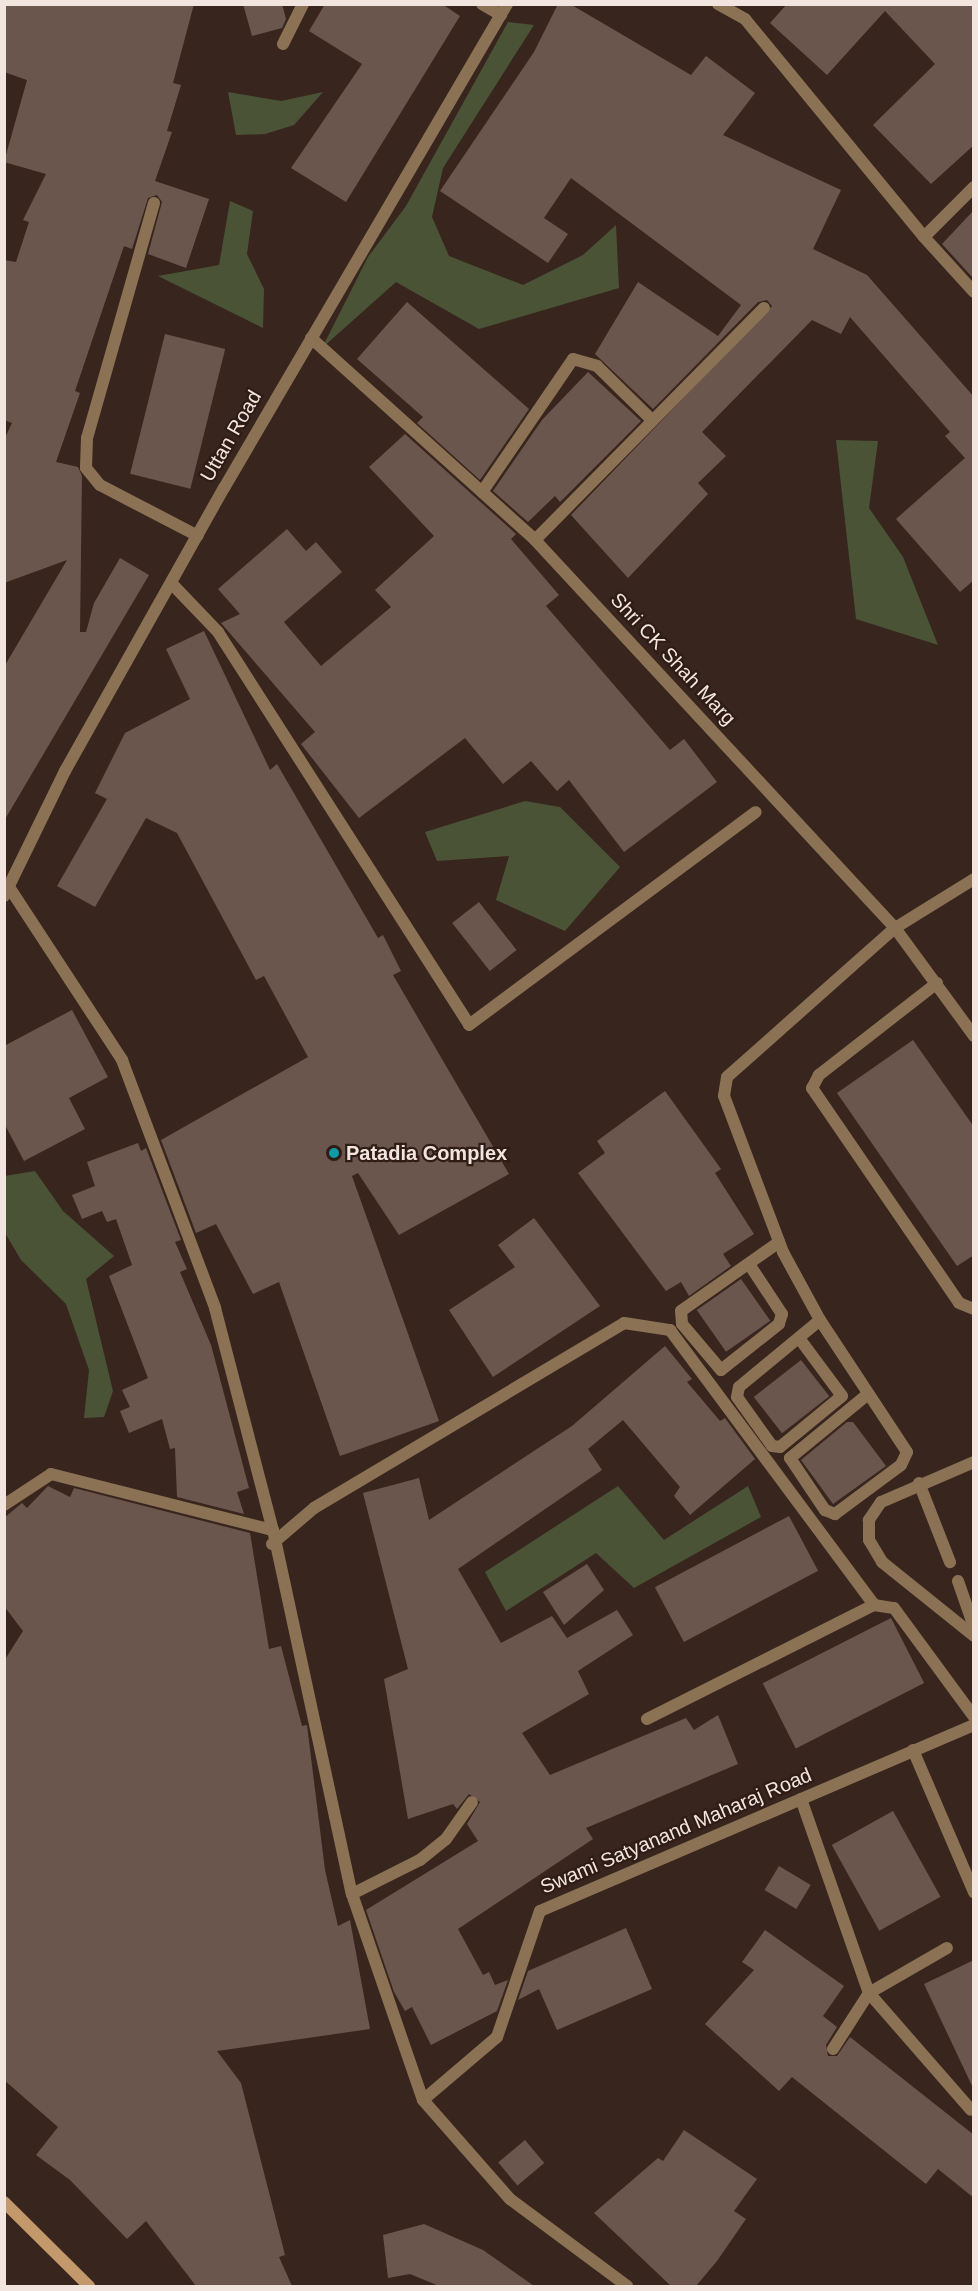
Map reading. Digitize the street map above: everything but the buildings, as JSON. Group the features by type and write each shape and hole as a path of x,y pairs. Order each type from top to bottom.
{"main road":[{"path":"4,2202 89,2286"}],"street":[{"path":"283,44 303,4"},
{"path":"482,4 504,10"},
{"path":"718,4 745,19 924,237 974,292"},
{"name":"Uttan Road","path":"7,891 65,771 173,585 198,536 311,338 504,10"},
{"path":"924,237 974,187"},
{"path":"154,203 87,438 87,468 100,485 198,536"},
{"path":"535,540 764,308"},
{"name":"Shri CK Shah Marg","path":"311,338 535,540 895,928 974,1036"},
{"path":"482,492 573,359 597,366 652,420"},
{"path":"173,585 218,632 469,1025 756,813"},
{"path":"868,1394 790,1458 825,1510 835,1514 900,1465 907,1452 820,1320 779,1242 724,1096 727,1077 895,928 974,879"},
{"path":"7,891 122,1060 215,1308 273,1530 272,1544 352,1894 423,2100 510,2199 627,2286"},
{"path":"937,983 819,1075 812,1088 959,1303 974,1309"},
{"path":"749,1264 782,1314 779,1324 721,1370 682,1324 681,1311 779,1242"},
{"path":"799,1338 842,1396 780,1447 772,1446 737,1397 739,1387 820,1320"},
{"path":"272,1544 314,1508 624,1323 670,1330 874,1605"},
{"path":"974,1462 919,1483 882,1502 869,1520 869,1540 882,1562 974,1636"},
{"path":"4,1505 51,1474 273,1530"},
{"path":"919,1483 950,1562"},
{"path":"958,1581 974,1627"},
{"path":"647,1719 874,1605 894,1608 974,1717"},
{"name":"Swami Satyanand Maharaj Road","path":"423,2100 497,2037 540,1911 974,1725"},
{"path":"914,1750 974,1892"},
{"path":"801,1799 869,1993 971,2110"},
{"path":"352,1894 420,1860 446,1839 472,1802"},
{"path":"833,2049 869,1993 947,1948"}],"green space":[{"path":"508,22 534,25 443,168 432,217 449,256 523,285 583,255 616,225 619,288 479,329 396,282 322,348 368,257 406,206"},
{"path":"228,92 281,101 323,92 294,125 265,134 236,135"},
{"path":"230,201 253,211 247,254 264,289 263,328 158,276 219,265"},
{"path":"836,440 878,441 869,508 903,557 938,645 856,619"},
{"path":"525,801 560,807 620,867 565,931 496,900 509,856 437,861 425,832"},
{"path":"35,1171 63,1211 114,1256 86,1279 113,1391 104,1417 84,1418 89,1370 66,1304 21,1260 5,1233 5,1176"},
{"path":"618,1486 664,1540 748,1486 761,1517 634,1588 596,1553 506,1611 485,1572"}],"place":[{"name":"Patadia Complex","path":"334,1153"}]}
